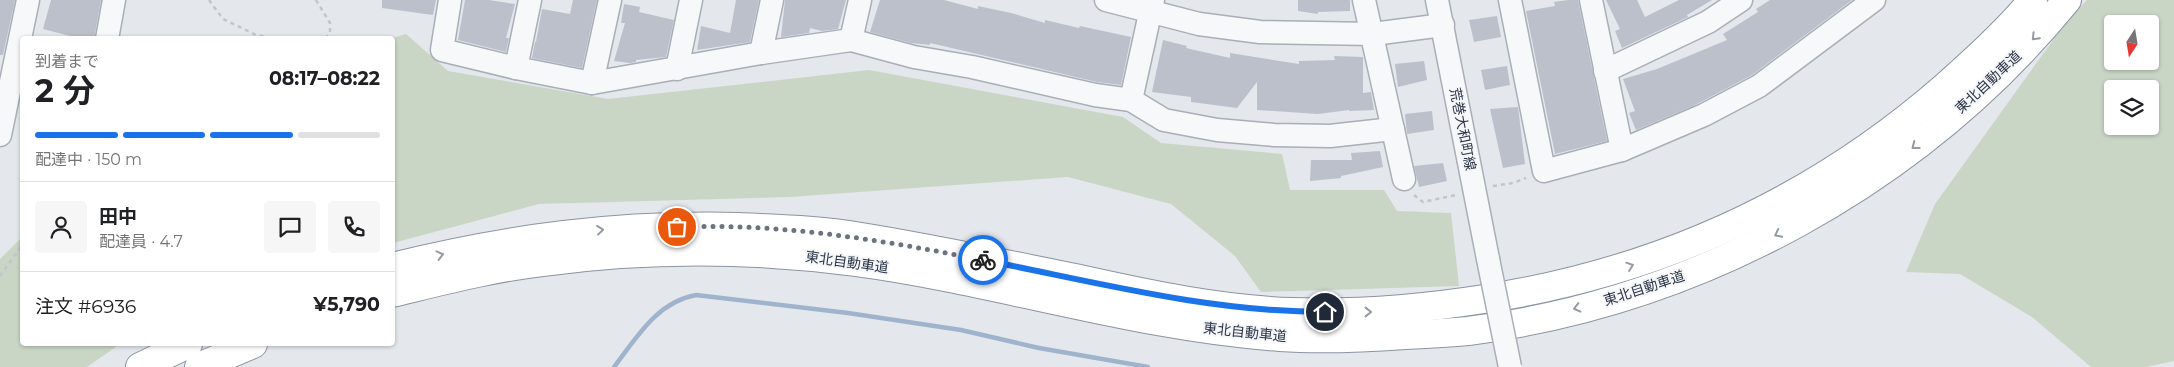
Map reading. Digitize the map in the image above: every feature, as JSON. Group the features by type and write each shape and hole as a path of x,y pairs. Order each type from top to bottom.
{"highway":[{"name":"東北自動車道","path":"395,266 461,250 534,237 609,229 694,226 781,229 857,236 1203,303 1289,312 1378,312 1435,307 1558,286 1626,268 1687,246 1775,206 1822,179 1920,108 1992,43 2033,0"},
{"name":"東北自動車道","path":"395,292 466,275 538,262 613,254 695,250 781,254 856,262 983,285 1124,316 1205,329 1280,337 1356,338 1467,331 1531,319 1644,291 1738,254 1787,229 1835,202 1881,172 1935,130 2012,60 2067,0"},
{"path":"140,367 184,346"},
{"path":"199,367 245,347"},
{"path":"210,367 245,347"}],"street":[{"path":"22,36 28,0"},
{"path":"108,36 114,0"},
{"path":"450,0 442,50 516,68 592,83 761,53 851,40 914,57 972,67 1095,95 1131,100 1164,120 1217,130 1274,135 1330,136 1393,129"},
{"path":"516,68 530,0"},
{"path":"592,83 610,0"},
{"path":"677,69 691,0"},
{"path":"761,53 772,0"},
{"path":"851,40 860,0"},
{"path":"1106,0 1151,6 1199,24 1260,32 1373,34 1443,25"},
{"path":"1364,0 1404,179"},
{"name":"荒巻大和町線","path":"1437,0 1510,367"},
{"path":"1510,0 1544,171 1622,150 1704,115 1759,86 1874,0"},
{"path":"1591,0 1622,150"},
{"path":"1606,71 1708,22 1741,0"},
{"path":"1131,100 1151,6"},
{"path":"8,129 20,52"}],"path":[{"path":"209,0 223,19 262,36"},
{"path":"316,0 330,23 330,33 328,36"},
{"path":"1490,186 1513,183"},
{"path":"1423,202 1459,194"},
{"path":"0,276 20,248"}],"green space":[{"path":"2087,0 2174,0 2174,361 2146,367 2091,367 2032,317 1960,274 1906,272 1935,204 2066,22"},
{"path":"406,34 448,71 608,99 869,70 1123,117 1161,143 1282,154 1290,190 1384,190 1397,211 1451,213 1459,286 1261,292 1235,256 1171,204 1068,177 790,197 539,204 395,242 395,37"},
{"path":"20,239 20,346 117,346 87,367 0,367 0,259"}],"building":[{"path":"0,0 15,0 3,55 0,55"},
{"path":"51,0 101,0 95,36 70,36 43,29"},
{"path":"382,0 436,0 433,15 382,8"},
{"path":"465,0 489,0 515,4 506,38 509,38 506,52 458,40"},
{"path":"573,0 597,0 582,68 532,58 542,9 570,14"},
{"path":"736,0 759,0 750,42 697,50 701,26 730,33"},
{"path":"785,0 846,0 838,29 822,31 810,28 809,33 781,37"},
{"path":"880,0 944,0 978,9 978,6 1011,13 1045,23 1045,20 1131,37 1121,85 1097,82 930,43 930,45 911,43 870,32"},
{"path":"1298,0 1350,0 1350,11 1318,12 1318,14 1298,11"},
{"path":"1578,0 1607,141 1555,154 1526,11 1555,6 1554,2"},
{"path":"1606,0 1637,0 1645,17 1679,0 1712,0 1687,15 1688,17 1622,48 1615,31 1620,29"},
{"path":"1770,0 1852,0 1752,75 1693,106 1636,130 1629,113 1635,111 1623,79 1657,69 1727,40 1723,34 1758,12 1756,9"},
{"path":"624,4 640,7 639,12 674,20 666,57 636,60 636,62 630,63 614,61 625,23 621,23"},
{"path":"1497,16 1501,37 1474,42 1469,20"},
{"path":"1163,40 1187,46 1186,48 1230,58 1230,53 1299,64 1299,61 1335,60 1334,56 1363,57 1363,93 1371,92 1374,110 1349,110 1318,114 1257,110 1257,82 1237,108 1191,102 1191,97 1152,92"},
{"path":"1424,61 1427,80 1398,87 1395,64"},
{"path":"1507,66 1510,85 1485,90 1481,70"},
{"path":"1518,107 1525,164 1503,168 1490,109"},
{"path":"1432,111 1434,130 1407,134 1405,114"},
{"path":"1380,151 1383,167 1341,176 1341,178 1310,181 1311,160 1352,160 1351,153"},
{"path":"1443,163 1447,181 1419,187 1414,166"}],"waterway":[{"path":"614,367 649,322 659,313 682,299 696,295 848,313 961,330 1039,348 1148,367"}],"way so far":[{"path":"677,227 781,229 857,236 983,260"}],"route":[{"path":"983,260 1127,290 1203,303 1289,312 1325,312"}]}
